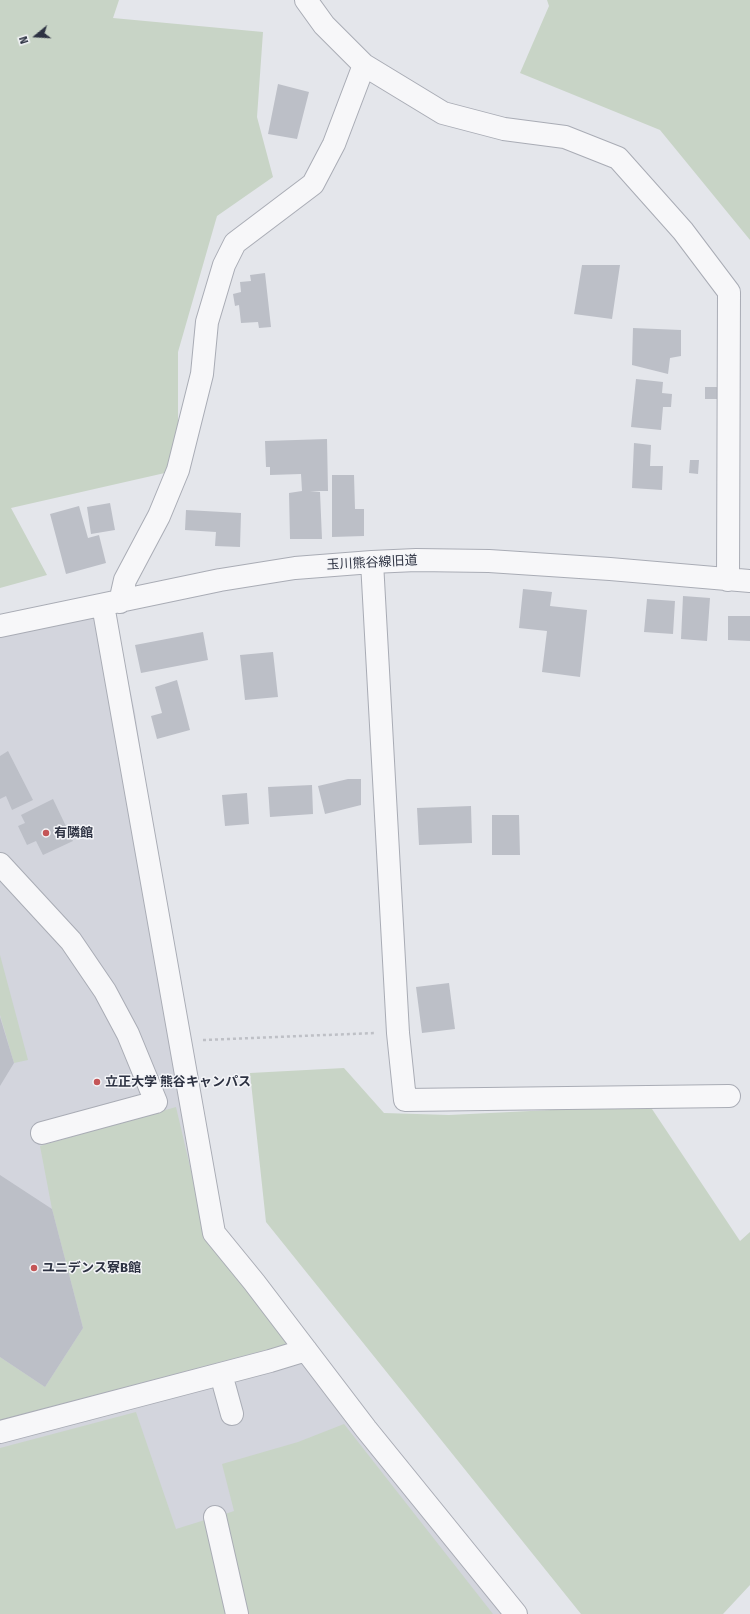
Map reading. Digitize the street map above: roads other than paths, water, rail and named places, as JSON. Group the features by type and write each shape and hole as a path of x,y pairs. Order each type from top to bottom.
{"street":[{"path":"306,0 324,25 364,65 443,113 504,128 565,137 618,158 683,231 729,292 728,580"},
{"path":"364,65 334,144 313,184 235,243 224,265 207,322 202,374 178,470 159,516 111,604 180,1040 214,1233 254,1282 366,1429 516,1614"},
{"name":"玉川熊谷線旧道","path":"0,626 220,580 295,568 372,562 416,560 489,561 610,569 750,582"},
{"path":"372,562 398,1033 405,1100 729,1096"},
{"path":"0,864 71,941 105,991 128,1034 156,1102 42,1133"},
{"path":"0,1432 270,1361 306,1350"},
{"path":"221,1374 232,1414"},
{"path":"215,1517 237,1614"}],"place":[{"name":"有隣館","path":"46,833"},
{"name":"立正大学 熊谷キャンパス","path":"97,1082"},
{"name":"ユニデンス寮B館","path":"34,1268"}]}
